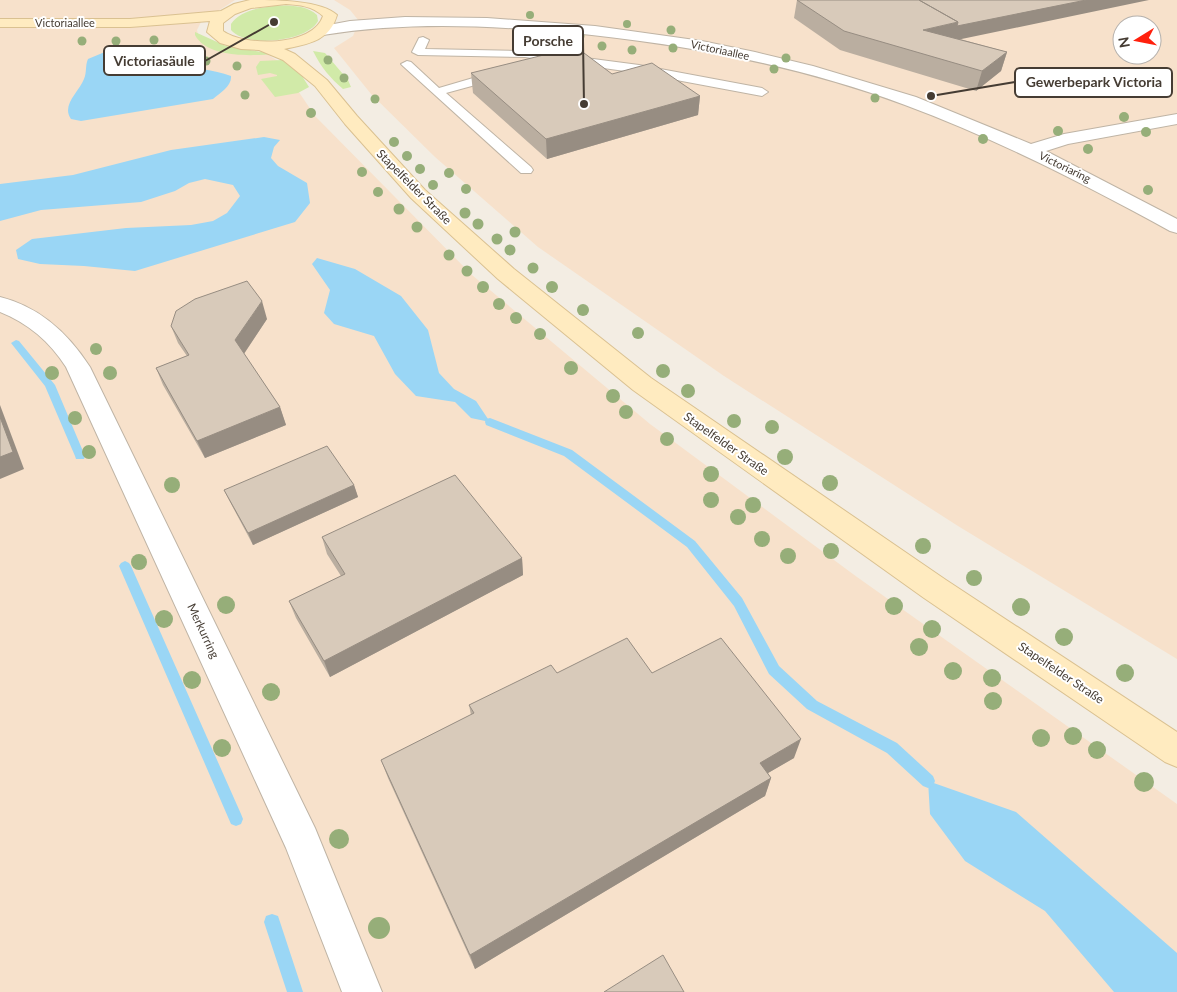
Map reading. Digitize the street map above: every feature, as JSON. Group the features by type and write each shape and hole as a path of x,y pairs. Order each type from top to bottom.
{"street":[{"name":"Victoriaallee","path":"0,23 130,23 224,15 245,3 289,0 315,4 329,13 394,22 446,22 596,30 679,42 814,72 867,86 922,105 1031,150"},
{"name":"Stapelfelder Straße","path":"321,83 308,55 307,44 330,20 329,13"},
{"path":"216,34 214,24 224,15"},
{"name":"Victoriaallee","path":"317,33 394,22"},
{"name":"Victoriaallee","path":"130,23 196,30 216,34 232,43 261,46"},
{"path":"261,46 288,43 317,33"},
{"name":"Stapelfelder Straße","path":"261,46 289,57 321,83 375,148 418,194 506,274 642,384 934,589 1177,751"},
{"name":"Victoriaring","path":"1031,150 1071,137 1177,119"},
{"name":"Victoriaring","path":"1031,150 1103,186 1177,227"},
{"name":"Merkurring","path":"0,304 31,318 47,328 59,339 78,366 302,841 362,992"}],"lane":[{"path":"527,60 539,26"},
{"path":"423,40 418,52 527,60 557,58 639,69 762,92"},
{"path":"434,52 439,40"},
{"path":"451,53 455,40"},
{"path":"407,64 526,170"},
{"path":"438,92 511,72"}],"shaded area":[{"path":"0,0 235,0 201,22 197,30 199,38 207,44 267,54 278,61 315,116 472,275 650,424 857,577 1177,804 1177,992 0,992"},
{"path":"334,0 1177,0 1177,659 958,526 724,376 538,247 435,157 371,94 334,48 353,36 359,21 350,10"}],"green space":[{"path":"273,6 291,6 308,9 317,15 318,21 312,28 302,34 276,40 262,41 249,39 239,36 231,30 231,24 244,13"},
{"path":"195,32 226,46 274,54 242,55 219,52 201,43"},
{"path":"313,51 325,53 348,80 351,87 343,89 338,85"},
{"path":"283,60 302,76 309,87 298,93 275,97 261,79 277,75 270,73 258,75 256,67 260,61"}],"water":[{"path":"131,48 144,51 176,64 231,76 230,83 213,99 81,121 71,119 68,114 69,104 82,84 88,59 112,49"},
{"path":"264,137 280,140 274,147 271,158 278,166 307,183 310,203 295,222 135,271 40,264 18,259 16,250 32,239 126,228 191,225 213,221 227,213 240,196 233,185 205,179 189,183 175,191 141,202 41,210 0,221 0,184 73,175 171,150"},
{"path":"317,258 355,269 401,296 428,330 439,373 454,389 476,401 490,422 471,418 455,402 416,396 395,374 374,336 334,324 324,313 330,290 312,264"},
{"path":"928,781 1016,812 1177,953 1177,992 1114,992 1045,911 965,861 930,814"}],"building":[{"path":"797,0 919,0 958,22 923,30 1007,52 982,71 844,31"},
{"path":"919,0 1086,0 957,26 958,22"},
{"path":"576,47 612,74 652,63 700,96 546,139 471,73"},
{"path":"247,281 262,301 235,340 280,407 197,441 156,368 189,355 171,326 176,311 195,299"},
{"path":"0,417 13,452 0,457"},
{"path":"327,446 354,485 248,533 224,490"},
{"path":"455,475 522,558 324,661 289,601 345,574 322,537"},
{"path":"627,638 652,673 721,638 801,739 760,763 771,778 470,955 381,760 474,713 469,705 551,665 557,673"},
{"path":"663,955 684,992 604,992"}],"waterway":[{"path":"16,343 50,385 80,456"},
{"path":"490,422 568,453 691,544 738,602 774,670 812,705 892,748 928,781"},
{"path":"125,566 236,819"},
{"path":"272,922 295,992"}],"place":[{"name":"Victoriasäule","path":"274,22"},
{"name":"Gewerbepark Victoria","path":"931,96"},
{"name":"Porsche","path":"584,104"}]}
